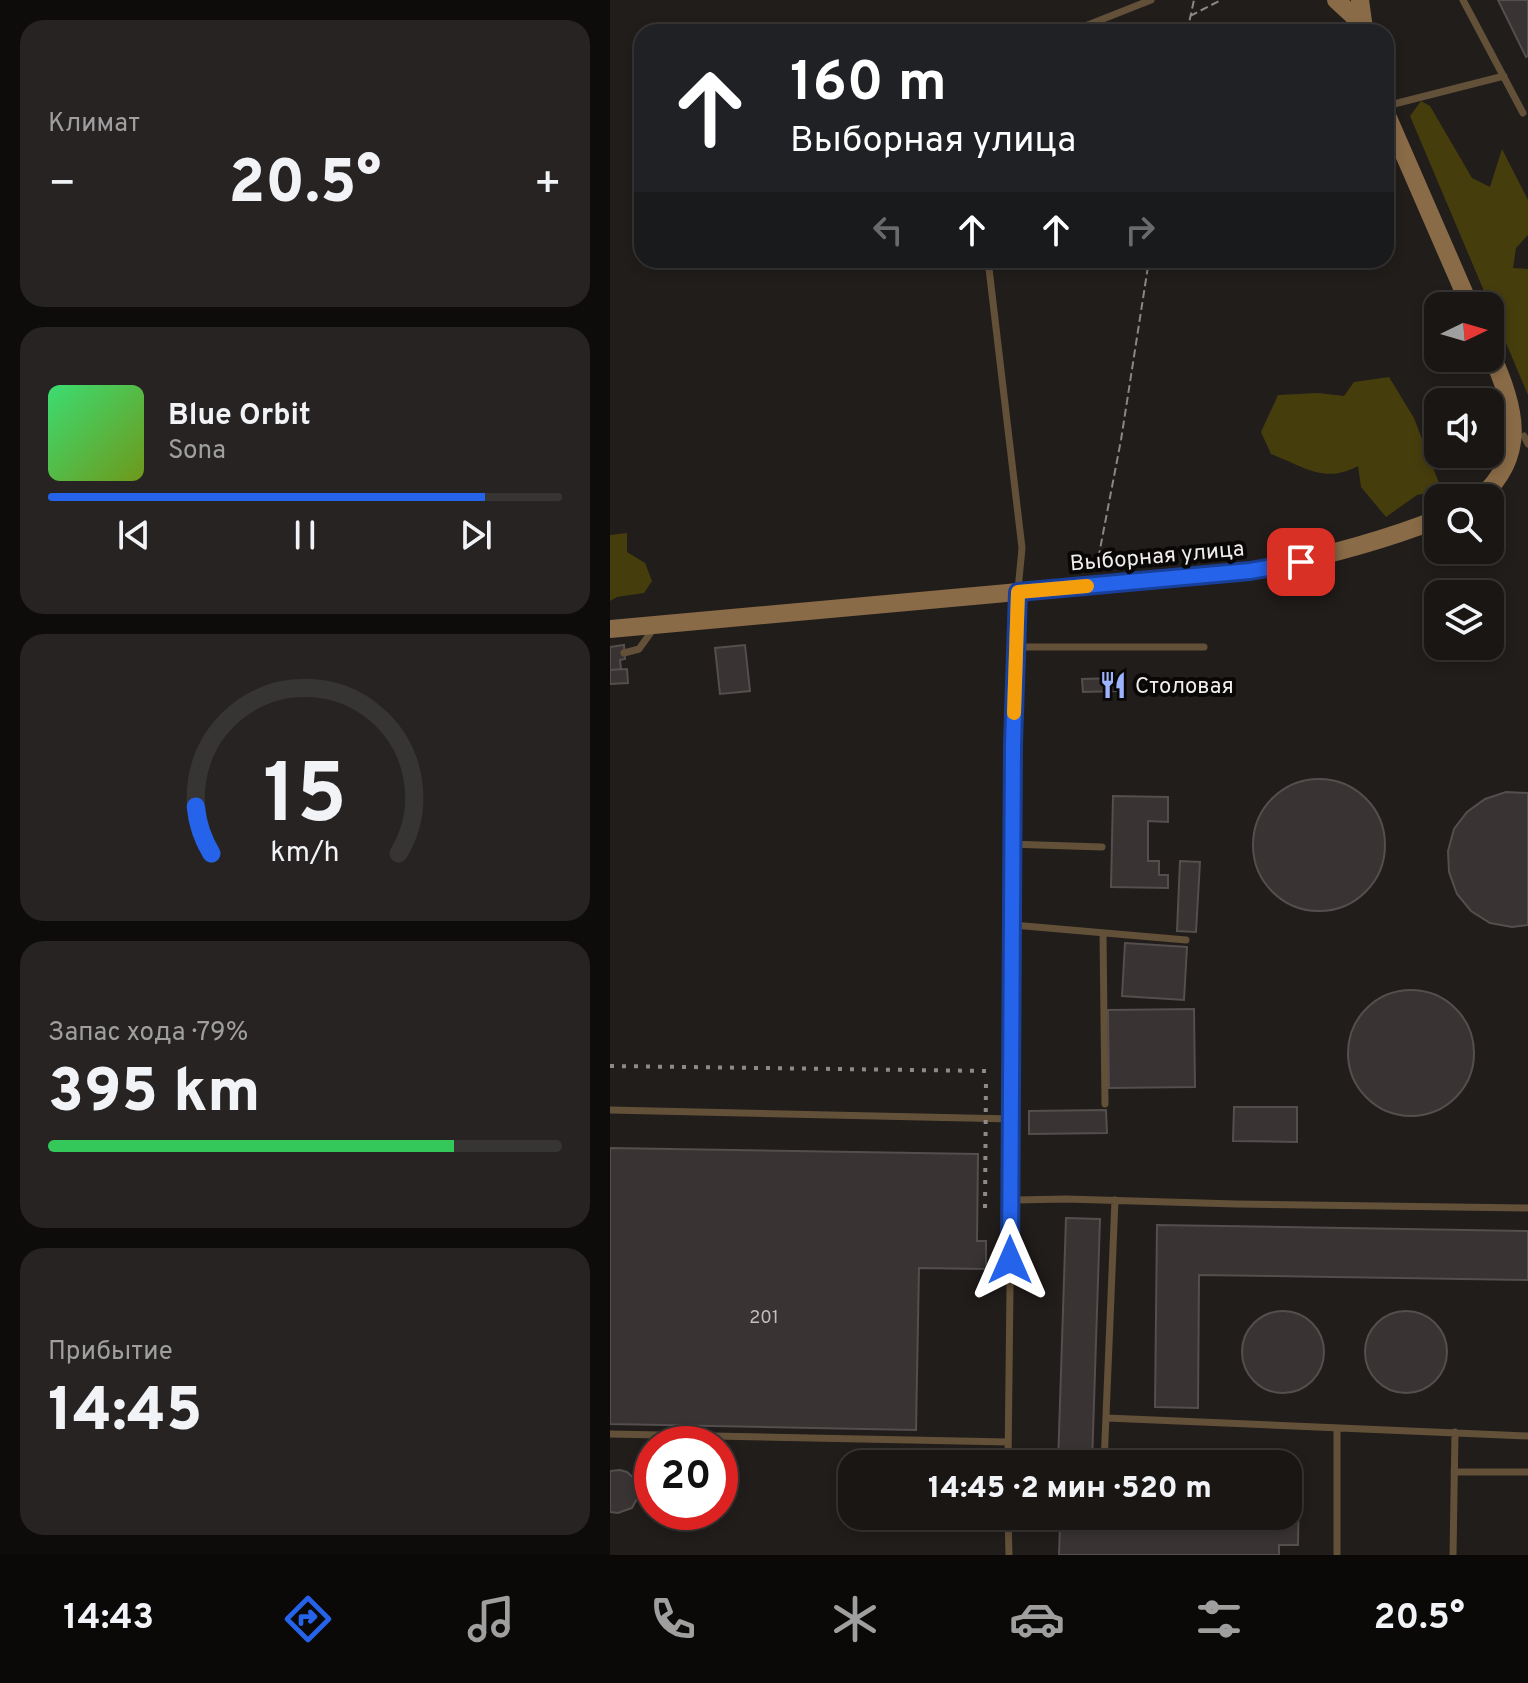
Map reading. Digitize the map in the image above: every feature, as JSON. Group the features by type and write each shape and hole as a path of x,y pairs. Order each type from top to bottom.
{"main road":[{"path":"1336,0 1359,24"},
{"path":"1360,0 1363,24"},
{"path":"1394,131 1464,292"},
{"path":"1498,372 1526,440 1516,465 1499,484"},
{"name":"Выборная улица","path":"610,629 1250,571 1301,562 1424,525"}],"street":[{"path":"1012,970 1018,592"}],"lane":[{"path":"1090,24 1151,0"},
{"path":"1463,0 1523,113"},
{"path":"1394,104 1504,76"},
{"path":"989,268 1022,548 1018,592"},
{"path":"624,653 639,649 658,623"},
{"path":"1016,647 1204,647"},
{"path":"1012,844 1102,847"},
{"path":"1012,925 1186,940"},
{"path":"1103,934 1105,1104"},
{"path":"1008,1450 1012,970"},
{"path":"610,1110 1012,1119"},
{"path":"1011,1200 1528,1208"},
{"path":"1105,1450 1115,1200"},
{"path":"1107,1418 1528,1436"},
{"path":"1337,1428 1337,1555"},
{"path":"1453,1555 1455,1432"},
{"path":"610,1434 1008,1442"},
{"path":"1454,1472 1528,1472"},
{"path":"1008,1530 1009,1555"}],"path":[{"path":"1188,24 1194,0"},
{"path":"1190,16 1221,0"},
{"path":"1093,585 1121,440 1148,268"}],"shaded area":[{"path":"1421,101 1430,106 1472,178 1490,187 1502,149 1528,200 1528,235 1516,248 1513,268 1528,269 1528,395 1504,338 1504,292 1484,292 1410,116"},
{"path":"1389,377 1414,418 1424,444 1424,468 1433,468 1439,484 1424,484 1424,494 1417,495 1386,517 1361,487 1358,466 1335,474 1314,472 1271,454 1261,432 1278,395 1318,393 1344,396 1354,382"},
{"path":"627,533 627,552 645,563 652,581 644,593 610,601 610,535"}],"building":[{"path":"1498,0 1528,0 1528,56 1526,57"},
{"path":"624,645 625,659 620,660 621,669 610,670 610,647"},
{"path":"745,645 750,691 720,694 715,648"},
{"path":"627,669 628,683 610,684 610,670"},
{"path":"1119,678 1120,691 1083,692 1082,679"},
{"path":"1319,779 1344,784 1366,798 1380,820 1385,845 1380,870 1366,892 1344,906 1319,911 1294,906 1272,892 1258,870 1253,845 1258,820 1272,798 1294,784"},
{"path":"1506,792 1528,793 1528,925 1512,927 1490,923 1471,911 1457,894 1449,872 1448,851 1454,829 1467,812 1485,799"},
{"path":"1113,796 1168,797 1168,822 1148,821 1148,861 1159,861 1159,875 1168,875 1168,888 1111,887"},
{"path":"1180,861 1200,862 1196,932 1177,931"},
{"path":"1125,943 1187,947 1184,1000 1122,996"},
{"path":"1411,990 1435,995 1456,1008 1469,1029 1474,1053 1469,1077 1456,1098 1435,1111 1411,1116 1387,1111 1366,1098 1353,1077 1348,1053 1353,1029 1366,1008 1387,995"},
{"path":"1194,1009 1195,1087 1109,1088 1108,1010"},
{"path":"1234,1107 1297,1107 1297,1142 1233,1141"},
{"path":"1106,1110 1107,1133 1029,1134 1029,1111"},
{"path":"610,1148 978,1154 977,1241 986,1241 986,1269 919,1268 916,1430 610,1424"},
{"path":"1066,1218 1100,1219 1092,1450 1058,1450"},
{"path":"1157,1225 1528,1231 1528,1280 1199,1275 1198,1408 1155,1407"},
{"path":"1283,1311 1299,1314 1312,1323 1321,1336 1324,1352 1321,1368 1312,1381 1299,1390 1283,1393 1267,1390 1254,1381 1245,1368 1242,1352 1245,1336 1254,1323 1267,1314"},
{"path":"1406,1311 1422,1314 1435,1323 1444,1336 1447,1352 1444,1368 1435,1381 1422,1390 1406,1393 1390,1390 1377,1381 1368,1368 1365,1352 1368,1336 1377,1323 1390,1314"},
{"path":"610,1471 627,1472 634,1478 632,1508 618,1513 610,1512"},
{"path":"1060,1530 1298,1530 1298,1545 1279,1545 1279,1555 1059,1555"}],"railway":[{"path":"610,1066 987,1071"},
{"path":"985,1208 986,1079"}],"slow traffic":[{"path":"1014,713 1018,592 1087,586"}],"place":[{"name":"Столовая","path":"1113,685"}],"route":[{"path":"1010,1260 1013,744 1018,592 1204,576 1301,562"}]}
